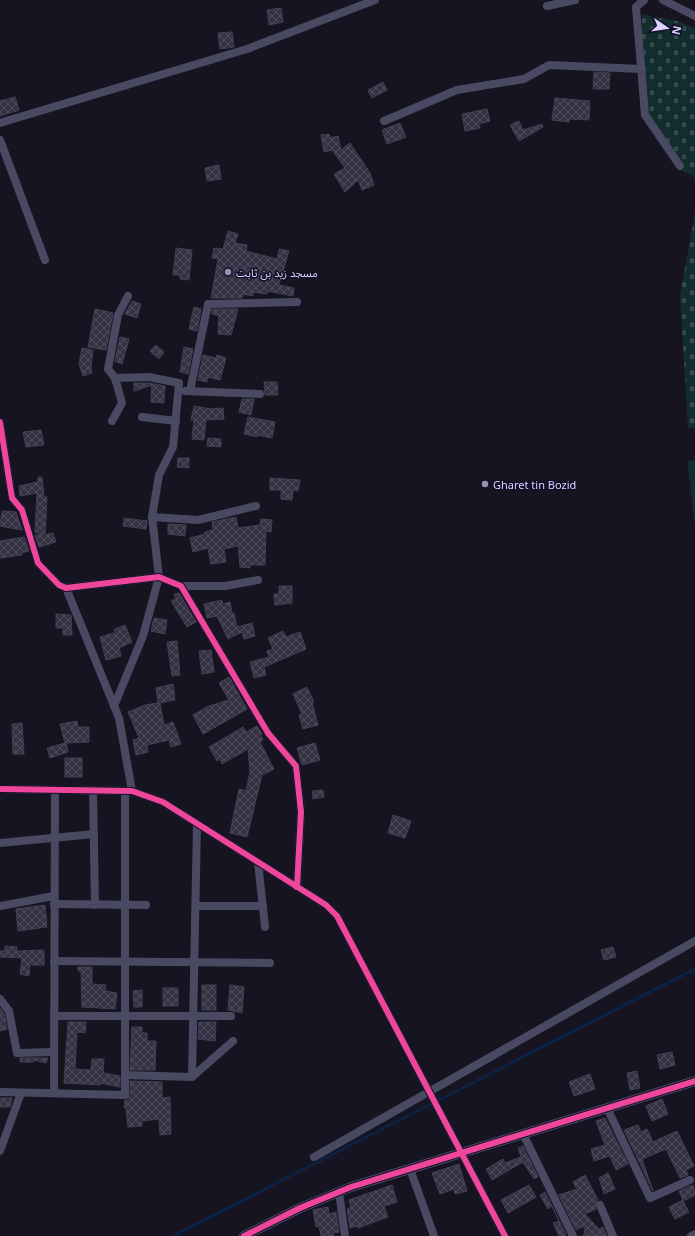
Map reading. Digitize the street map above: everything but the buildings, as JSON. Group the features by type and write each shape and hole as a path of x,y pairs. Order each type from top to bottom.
{"street":[{"path":"0,123 247,49 375,0"},
{"path":"547,6 575,0"},
{"path":"644,0 636,7 645,115 680,166"},
{"path":"663,0 695,16"},
{"path":"384,121 457,90 524,78 549,65 641,69"},
{"path":"0,140 3,160 46,260"},
{"path":"112,421 122,403 115,378 108,369 118,315 128,296"},
{"path":"190,391 208,304 296,302"},
{"path":"114,706 143,636 159,577 152,517 159,475 174,447 179,390 179,383 149,377 115,378"},
{"path":"179,390 260,394"},
{"path":"142,417 176,421"},
{"path":"0,422 12,498 22,510 38,562 59,585 66,588 159,577 181,586 225,586 258,580"},
{"path":"152,517 198,520 256,506"},
{"path":"181,586 268,733 296,766 301,812 297,887"},
{"path":"0,1092 126,1095 125,905 128,791 118,718 66,588"},
{"path":"0,789 128,791 163,802 326,906 337,916 428,1092 505,1236"},
{"path":"54,1093 55,790"},
{"path":"93,790 95,904"},
{"path":"192,1077 197,824"},
{"path":"0,843 94,834"},
{"path":"258,862 265,927"},
{"path":"0,906 54,900 95,904 146,905"},
{"path":"196,906 263,906"},
{"path":"314,1157 695,941"},
{"path":"54,960 270,963"},
{"path":"0,999 9,1011 17,1053 54,1052"},
{"path":"54,1016 231,1016"},
{"path":"125,1075 192,1077 232,1041"},
{"path":"244,1236 300,1208 339,1192 695,1081"},
{"path":"0,1151 21,1092"},
{"path":"608,1108 650,1198 690,1180"},
{"path":"523,1134 573,1236"},
{"path":"410,1169 434,1236"},
{"path":"339,1192 345,1236"},
{"path":"600,1206 613,1236"},
{"path":"691,1236 695,1234"}],"green space":[{"path":"642,14 682,22 695,29 695,178 681,169 642,106"},
{"path":"695,212 695,428 688,428 680,296"},
{"path":"695,460 695,525 687,461"}],"waterway":[{"path":"173,1236 695,969"}],"cycle path":[{"path":"0,422 12,498 22,510 38,563 59,585 66,588 159,577 181,586 268,733 296,766 301,812 297,887"},
{"path":"0,789 132,791 163,802 326,905 337,916 505,1236"},
{"path":"244,1236 300,1208 351,1187 695,1081"}],"place":[{"name":"مسجد زيد بن ثابت","path":"228,272"},
{"name":"Gharet tin Bozid","path":"485,484"}]}
